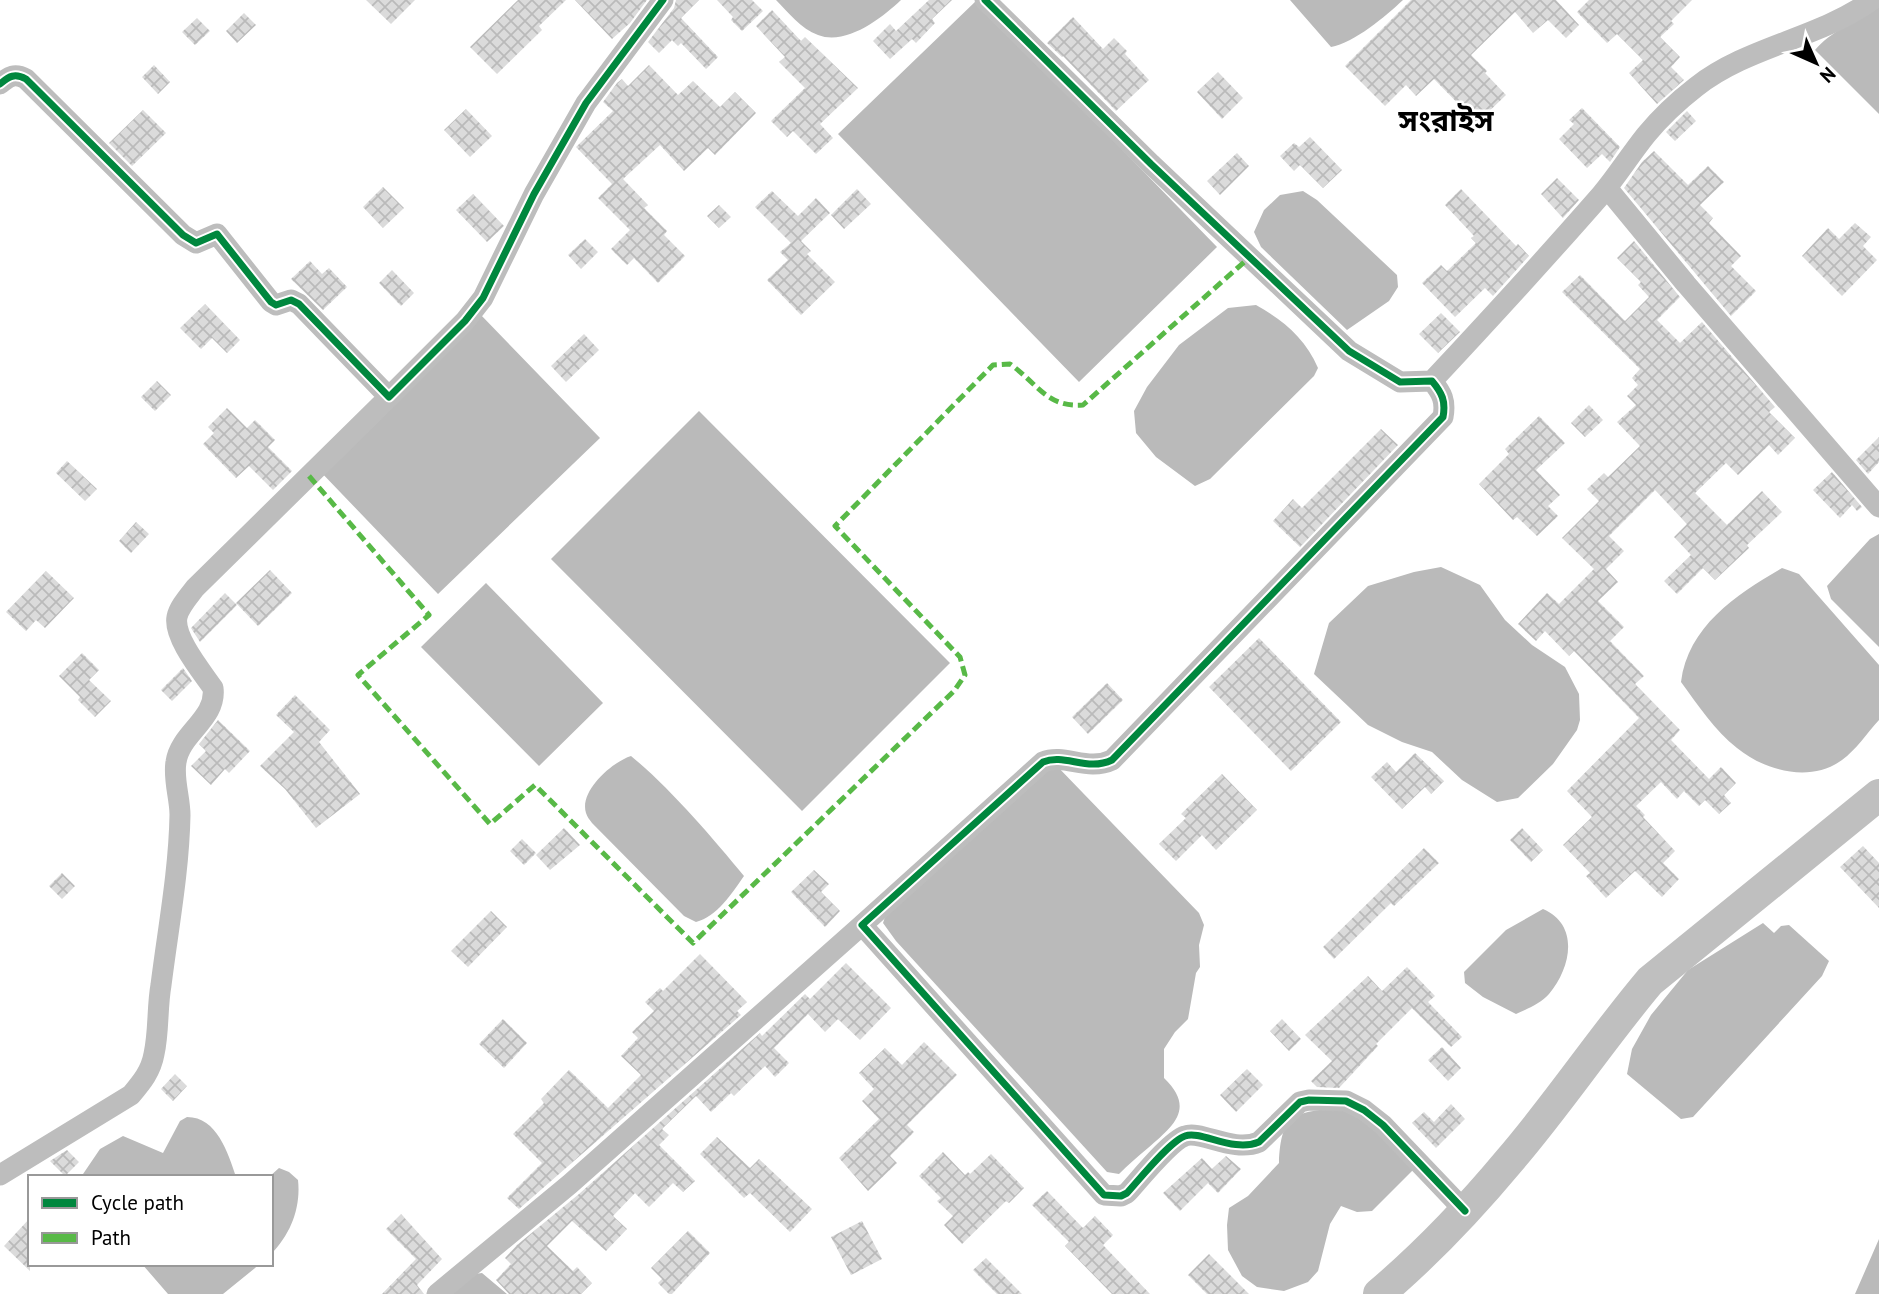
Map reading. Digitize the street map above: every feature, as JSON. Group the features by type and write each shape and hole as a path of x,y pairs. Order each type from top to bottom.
{"street":[{"path":"0,1175 131,1095 147,1077 154,1054 178,842 180,813 176,761 182,745 212,706 214,697 213,688 178,632 177,618 184,604 194,588 465,321 483,298 534,194 586,103 663,0"},
{"path":"985,0 1150,164 1349,351 1400,382 1432,381 1607,188 1646,135 1696,87 1748,56 1846,18 1872,0"},
{"path":"0,84 10,76 26,79 183,235 196,243 217,233 271,302 276,305 291,300 299,304 389,397"},
{"path":"1607,188 1686,285 1879,507"},
{"path":"437,1294 509,1236 1043,762 1051,760 1102,765 1112,760 1443,417 1446,403 1432,381"},
{"path":"1379,1294 1421,1258 1510,1160 1650,981 1879,795"},
{"path":"862,925 1104,1195 1121,1196 1127,1193 1185,1136 1195,1135 1212,1141 1252,1145 1259,1142 1300,1102 1346,1101 1364,1110 1383,1125 1465,1211"}],"shaded area":[{"path":"776,0 901,0 884,15 852,34 829,37 806,29"},
{"path":"977,0 1217,247 1079,382 838,134"},
{"path":"1290,0 1403,0 1359,35 1331,47"},
{"path":"1879,4 1879,114 1815,50 1837,31"},
{"path":"1303,191 1317,200 1397,275 1398,287 1389,301 1347,330 1261,247 1254,232 1264,210 1280,195"},
{"path":"1256,305 1293,331 1318,368 1314,376 1210,479 1195,486 1156,457 1136,433 1134,411 1147,387 1179,345 1228,308"},
{"path":"479,313 600,438 438,594 317,468"},
{"path":"699,411 950,663 802,811 551,559"},
{"path":"1879,534 1879,647 1831,599 1827,586 1870,539"},
{"path":"1441,567 1480,585 1505,620 1532,645 1565,667 1579,694 1580,720 1577,730 1553,764 1518,798 1497,802 1462,780 1432,752 1402,742 1368,725 1314,674 1329,623 1368,586"},
{"path":"1782,568 1799,574 1879,665 1879,720 1847,756 1830,767 1816,771 1774,768 1748,756 1721,734 1681,682 1693,644 1704,628 1732,601"},
{"path":"486,583 603,703 539,766 421,647"},
{"path":"631,756 675,797 744,876 723,904 704,919 696,922 684,916 586,814 585,804 592,787 615,764"},
{"path":"1054,763 1199,913 1204,925 1199,945 1200,967 1196,973 1188,1019 1164,1049 1164,1078 1174,1089 1180,1108 1166,1132 1119,1174 1107,1172 896,941 883,923 885,917"},
{"path":"1543,909 1563,925 1567,936 1567,960 1557,984 1549,994 1516,1014 1483,997 1465,983 1464,972 1506,930"},
{"path":"1763,923 1774,933 1781,926 1789,925 1829,961 1822,976 1693,1117 1681,1119 1627,1074 1632,1049 1651,1015 1688,970"},
{"path":"1341,1108 1368,1120 1416,1167 1372,1211 1357,1212 1341,1206 1330,1224 1318,1271 1308,1282 1284,1291 1257,1287 1242,1276 1228,1250 1229,1208 1248,1196 1279,1163 1283,1134 1293,1118 1312,1111"},
{"path":"187,1117 197,1119 214,1130 225,1147 235,1175 82,1175 100,1149 123,1136 163,1153 180,1121"},
{"path":"279,1168 289,1172 298,1180 299,1190 293,1220 273,1252 273,1175"},
{"path":"1879,1239 1879,1294 1855,1294"},
{"path":"144,1266 258,1266 223,1294 168,1294"},
{"path":"482,1273 507,1294 444,1294 475,1274"}],"building":[{"path":"366,0 415,0 391,24"},
{"path":"518,0 566,0 539,26 542,30 497,74 470,47"},
{"path":"575,0 647,0 630,23 612,39"},
{"path":"676,0 699,0 681,18 718,57 706,69 681,43 678,46 672,40 659,53 648,42 674,8"},
{"path":"717,0 752,0 763,11 742,31"},
{"path":"929,0 952,0 932,19 935,23 916,43 912,39 890,59 873,41 890,24 896,31"},
{"path":"1411,0 1556,0 1579,25 1566,38 1548,20 1533,33 1515,12 1471,55 1506,95 1477,123 1434,79 1416,96 1406,85 1385,106 1345,66"},
{"path":"1589,0 1692,0 1671,21 1674,24 1660,37 1680,57 1671,67 1684,80 1657,104 1629,73 1643,60 1617,34 1607,43 1577,12"},
{"path":"772,10 801,41 805,37 858,88 820,124 833,138 816,154 793,131 787,137 771,121 805,88 779,62 785,57 756,26"},
{"path":"244,13 256,25 237,43 226,31"},
{"path":"1073,17 1103,49 1114,38 1149,80 1116,111 1047,43"},
{"path":"197,18 210,31 195,45 182,32"},
{"path":"154,65 170,82 158,94 142,77"},
{"path":"649,65 678,95 693,81 720,107 735,92 756,113 715,155 708,148 684,171 660,145 623,179 648,205 644,208 667,231 664,235 685,256 658,283 634,258 627,265 611,249 630,230 598,198 612,184 576,147 613,111 603,102 617,83 622,79 628,86"},
{"path":"1218,72 1243,98 1222,119 1197,92"},
{"path":"1582,108 1620,147 1610,162 1602,154 1587,168 1559,139 1574,124 1569,120"},
{"path":"466,109 492,136 470,157 444,130"},
{"path":"143,110 166,133 132,166 109,143"},
{"path":"1687,111 1696,121 1675,141 1666,132"},
{"path":"1310,137 1342,170 1323,188 1300,165 1294,171 1280,156 1294,143 1299,147"},
{"path":"1654,151 1688,185 1708,166 1724,182 1700,205 1713,218 1709,223 1741,256 1731,266 1756,291 1731,316 1624,188 1642,162"},
{"path":"1237,153 1249,166 1220,195 1207,181"},
{"path":"1557,178 1579,200 1563,218 1541,194"},
{"path":"383,187 404,208 383,228 363,207"},
{"path":"857,189 871,204 844,229 831,215"},
{"path":"1461,189 1529,256 1493,296 1485,288 1455,317 1422,283 1441,265 1447,271 1476,243 1471,238 1474,236 1445,205"},
{"path":"772,191 798,216 816,198 830,213 801,241 811,251 807,254 835,282 801,315 767,280 788,260 780,252 791,243 755,207"},
{"path":"473,194 504,226 487,242 456,210"},
{"path":"719,205 731,217 719,228 707,216"},
{"path":"1855,223 1871,237 1863,246 1877,260 1842,296 1802,256 1828,228 1839,239"},
{"path":"585,239 598,252 581,269 568,255"},
{"path":"1634,241 1680,297 1657,320 1680,343 1702,322 1775,407 1769,412 1795,438 1778,455 1769,445 1738,475 1726,463 1695,493 1727,525 1762,491 1782,512 1715,580 1703,568 1677,594 1664,581 1691,555 1674,537 1687,524 1655,490 1609,536 1624,551 1606,569 1618,582 1598,601 1624,627 1610,641 1644,676 1635,684 1680,730 1671,740 1709,779 1721,767 1736,783 1724,795 1731,803 1719,814 1705,800 1699,806 1684,791 1677,799 1661,782 1636,806 1675,851 1663,863 1679,879 1662,897 1635,871 1606,898 1586,876 1590,873 1563,845 1592,817 1567,791 1639,718 1574,651 1569,656 1545,631 1536,641 1518,624 1547,593 1559,604 1594,569 1562,538 1599,501 1587,489 1604,473 1608,477 1640,446 1617,422 1636,405 1627,396 1638,385 1632,378 1640,369 1562,292 1580,275 1625,321 1649,297 1638,285 1641,282 1617,258"},
{"path":"310,261 322,274 329,268 347,287 323,310 291,279"},
{"path":"392,270 414,293 401,306 379,283"},
{"path":"205,304 240,340 227,353 212,338 201,349 180,328"},
{"path":"1441,313 1460,332 1438,353 1419,334"},
{"path":"584,334 599,350 566,382 551,366"},
{"path":"157,381 171,395 155,411 141,397"},
{"path":"1589,405 1603,420 1585,437 1571,423"},
{"path":"227,408 247,428 255,420 275,440 268,447 292,471 273,490 249,466 236,478 203,444 214,433 208,427"},
{"path":"1539,416 1565,443 1536,470 1560,495 1548,506 1558,516 1537,536 1517,517 1513,520 1479,484 1509,454 1505,449"},
{"path":"1381,429 1398,445 1300,547 1273,521 1293,499 1302,508"},
{"path":"1879,437 1879,462 1868,474 1856,460"},
{"path":"67,461 97,489 85,501 56,473"},
{"path":"1832,472 1862,507 1857,511 1852,505 1840,518 1813,490"},
{"path":"136,522 149,534 131,553 119,541"},
{"path":"270,570 292,593 258,626 236,603"},
{"path":"46,571 74,598 45,628 36,620 26,631 6,612"},
{"path":"225,593 237,605 200,642 191,628"},
{"path":"1259,638 1341,722 1291,771 1209,687"},
{"path":"82,653 99,670 89,680 111,701 95,717 59,676"},
{"path":"183,668 192,681 172,701 161,690"},
{"path":"1107,683 1123,700 1088,734 1072,717"},
{"path":"295,695 330,730 319,742 360,794 316,828 285,789 260,766 294,732 276,715"},
{"path":"218,720 250,751 229,773 225,769 211,785 191,766 206,751 199,744"},
{"path":"1415,753 1444,781 1431,794 1425,787 1402,809 1371,777 1387,762 1396,772"},
{"path":"1222,774 1257,810 1216,850 1202,835 1176,861 1159,844 1186,818 1181,814"},
{"path":"564,828 580,845 550,870 536,855"},
{"path":"1522,828 1543,850 1531,862 1510,840"},
{"path":"522,839 536,853 524,865 510,851"},
{"path":"1863,846 1879,863 1879,908 1840,867"},
{"path":"1424,848 1439,863 1394,906 1391,903 1334,959 1323,947"},
{"path":"814,870 829,884 821,892 840,911 825,927 791,892"},
{"path":"62,873 75,886 62,899 49,886"},
{"path":"491,911 507,927 468,967 451,951"},
{"path":"700,954 747,1002 737,1011 741,1015 519,1209 507,1198 542,1163 513,1134 544,1103 541,1099 569,1070 608,1108 641,1075 621,1056 638,1038 632,1032 654,1011 645,1002 660,988 663,991"},
{"path":"846,963 891,1008 860,1040 838,1019 825,1032 808,1014 774,1048 789,1063 775,1077 765,1066 734,1096 731,1093 711,1112 696,1096 662,1129 669,1135 659,1145 695,1181 683,1192 673,1183 649,1207 635,1193 613,1216 627,1229 606,1251 572,1221 547,1246 573,1271 577,1267 592,1283 581,1294 509,1294 496,1280 511,1264 505,1258 517,1245 579,1194 760,1033 762,1036 805,994 810,999"},
{"path":"1407,967 1435,996 1428,1002 1462,1037 1451,1047 1412,1008 1376,1044 1378,1046 1339,1088 1317,1087 1311,1081 1332,1061 1305,1035 1368,976 1382,991"},
{"path":"503,1019 527,1043 504,1068 479,1044"},
{"path":"1282,1019 1301,1039 1289,1051 1270,1031"},
{"path":"924,1042 957,1075 907,1125 914,1132 890,1156 897,1163 868,1191 839,1158 879,1119 862,1101 874,1089 859,1073 885,1048 902,1065"},
{"path":"1442,1047 1461,1068 1448,1081 1428,1060"},
{"path":"1247,1069 1263,1085 1236,1112 1220,1095"},
{"path":"175,1074 187,1086 173,1101 161,1089"},
{"path":"1451,1104 1465,1119 1436,1148 1412,1123 1424,1112 1434,1122"},
{"path":"717,1137 750,1168 759,1159 812,1209 790,1232 750,1193 744,1198 700,1154"},
{"path":"67,1150 79,1162 64,1175 50,1161"},
{"path":"943,1152 965,1175 968,1172 970,1174 991,1154 1024,1188 1009,1203 1006,1201 962,1244 944,1225 953,1216 937,1201 941,1198 919,1176"},
{"path":"1226,1156 1241,1169 1218,1193 1208,1183 1180,1211 1163,1193 1202,1158 1212,1169"},
{"path":"1047,1191 1083,1228 1095,1216 1113,1235 1103,1245 1150,1294 1112,1294 1065,1246 1069,1242 1032,1205"},
{"path":"401,1214 442,1259 417,1285 424,1294 382,1294 416,1259 386,1229"},
{"path":"28,1220 30,1271 4,1246"},
{"path":"862,1221 882,1259 851,1275 831,1237"},
{"path":"688,1231 710,1253 672,1294 669,1294 658,1283 662,1279 651,1268"},
{"path":"1209,1254 1249,1294 1207,1294 1188,1275"},
{"path":"986,1258 1022,1294 997,1294 973,1270"}],"marked path":[{"path":"309,476 429,615 358,675 490,824 535,785 693,943 954,691 965,675 960,657 835,526 993,365 1010,364 1051,398 1060,403 1083,405 1251,256"}],"cycle path":[{"path":"0,84 12,76 26,79 183,235 196,243 217,234 271,302 276,305 291,300 299,304 389,397 465,321 483,298 534,194 586,103 663,0"},
{"path":"985,0 1151,164 1349,351 1400,382 1432,381 1442,398 1444,411 1443,417 1112,760 1094,764 1060,760 1043,762 862,925 1104,1195 1121,1196 1127,1193 1163,1153 1185,1136 1249,1145 1259,1142 1300,1102 1346,1101 1364,1110 1383,1125 1465,1211"}],"district":[{"name":"সংরাইস","path":"1446,121"}]}
